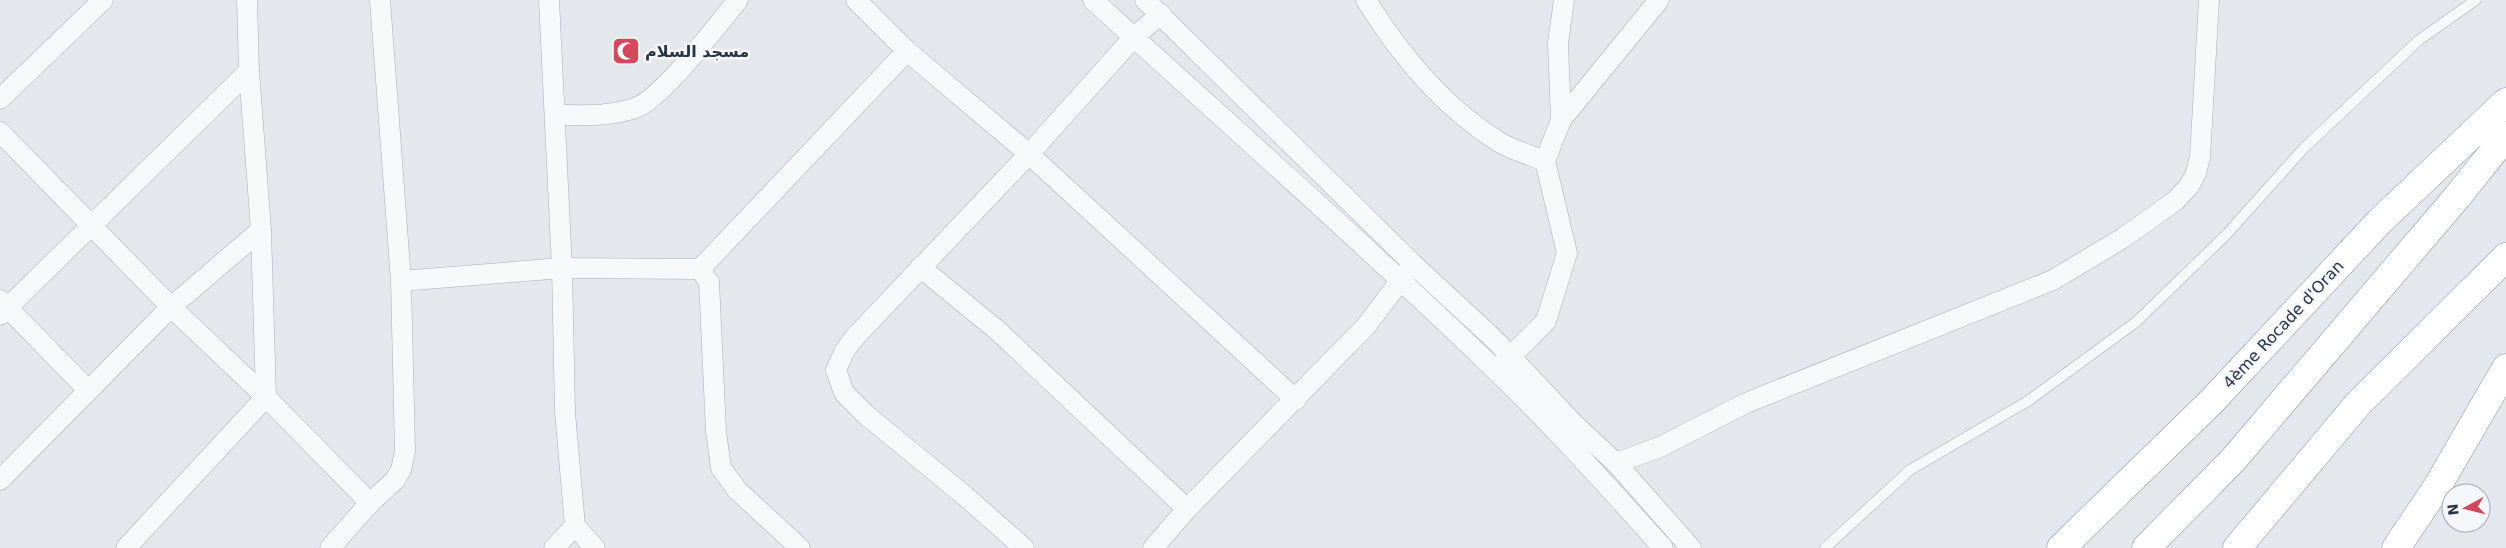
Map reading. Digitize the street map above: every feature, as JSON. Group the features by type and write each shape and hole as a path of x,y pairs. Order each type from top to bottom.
{"highway":[{"name":"4ème Rocade d'Oran","path":"2061,548 2212,401 2379,222 2506,102"},
{"path":"2146,548 2233,460 2451,205 2506,136"},
{"path":"2236,548 2358,404 2506,257"},
{"path":"2396,548 2437,487 2506,368"}],"street":[{"path":"0,100 103,0"},
{"path":"126,548 266,397 261,230 249,72 247,0"},
{"path":"330,548 370,503 395,480 401,470 405,451 401,281 380,0"},
{"path":"549,0 562,268 565,412 575,526 595,548"},
{"path":"555,115 607,115 637,107 664,87 738,0"},
{"path":"856,0 907,51 1029,154 1296,400"},
{"path":"1093,0 1285,174 1496,370 1598,476 1663,548"},
{"path":"1144,0 1161,14 1414,265 1511,357 1575,425 1616,463 1691,548"},
{"path":"1366,0 1391,41 1453,108 1500,143 1545,160"},
{"path":"1561,120 1558,43 1564,0"},
{"path":"1496,370 1546,321 1567,252 1545,160 1561,120 1659,0"},
{"path":"1616,463 1660,447 1746,403 2053,280 2123,238 2175,201 2189,186 2196,173 2200,157 2209,0"},
{"path":"1024,548 965,496 865,414 844,393 836,370 844,352 920,267 1029,154 1134,37 1161,14"},
{"path":"401,281 562,268 700,269 907,51"},
{"path":"87,389 2,308 249,72"},
{"path":"0,132 171,307 266,397 370,503"},
{"path":"0,480 87,389 171,307 261,230"},
{"path":"1153,548 1187,509 1296,400 1366,326 1398,280 1414,265"},
{"path":"920,267 997,330 1187,509"},
{"path":"700,269 708,282 716,431 721,468 737,490 800,548"},
{"path":"554,548 575,526"}],"lane":[{"path":"1826,548 1910,470 2028,401 2136,322 2226,235 2304,148 2419,40 2476,0"}],"place":[{"name":"مسجد السلام","path":"626,51"}]}
